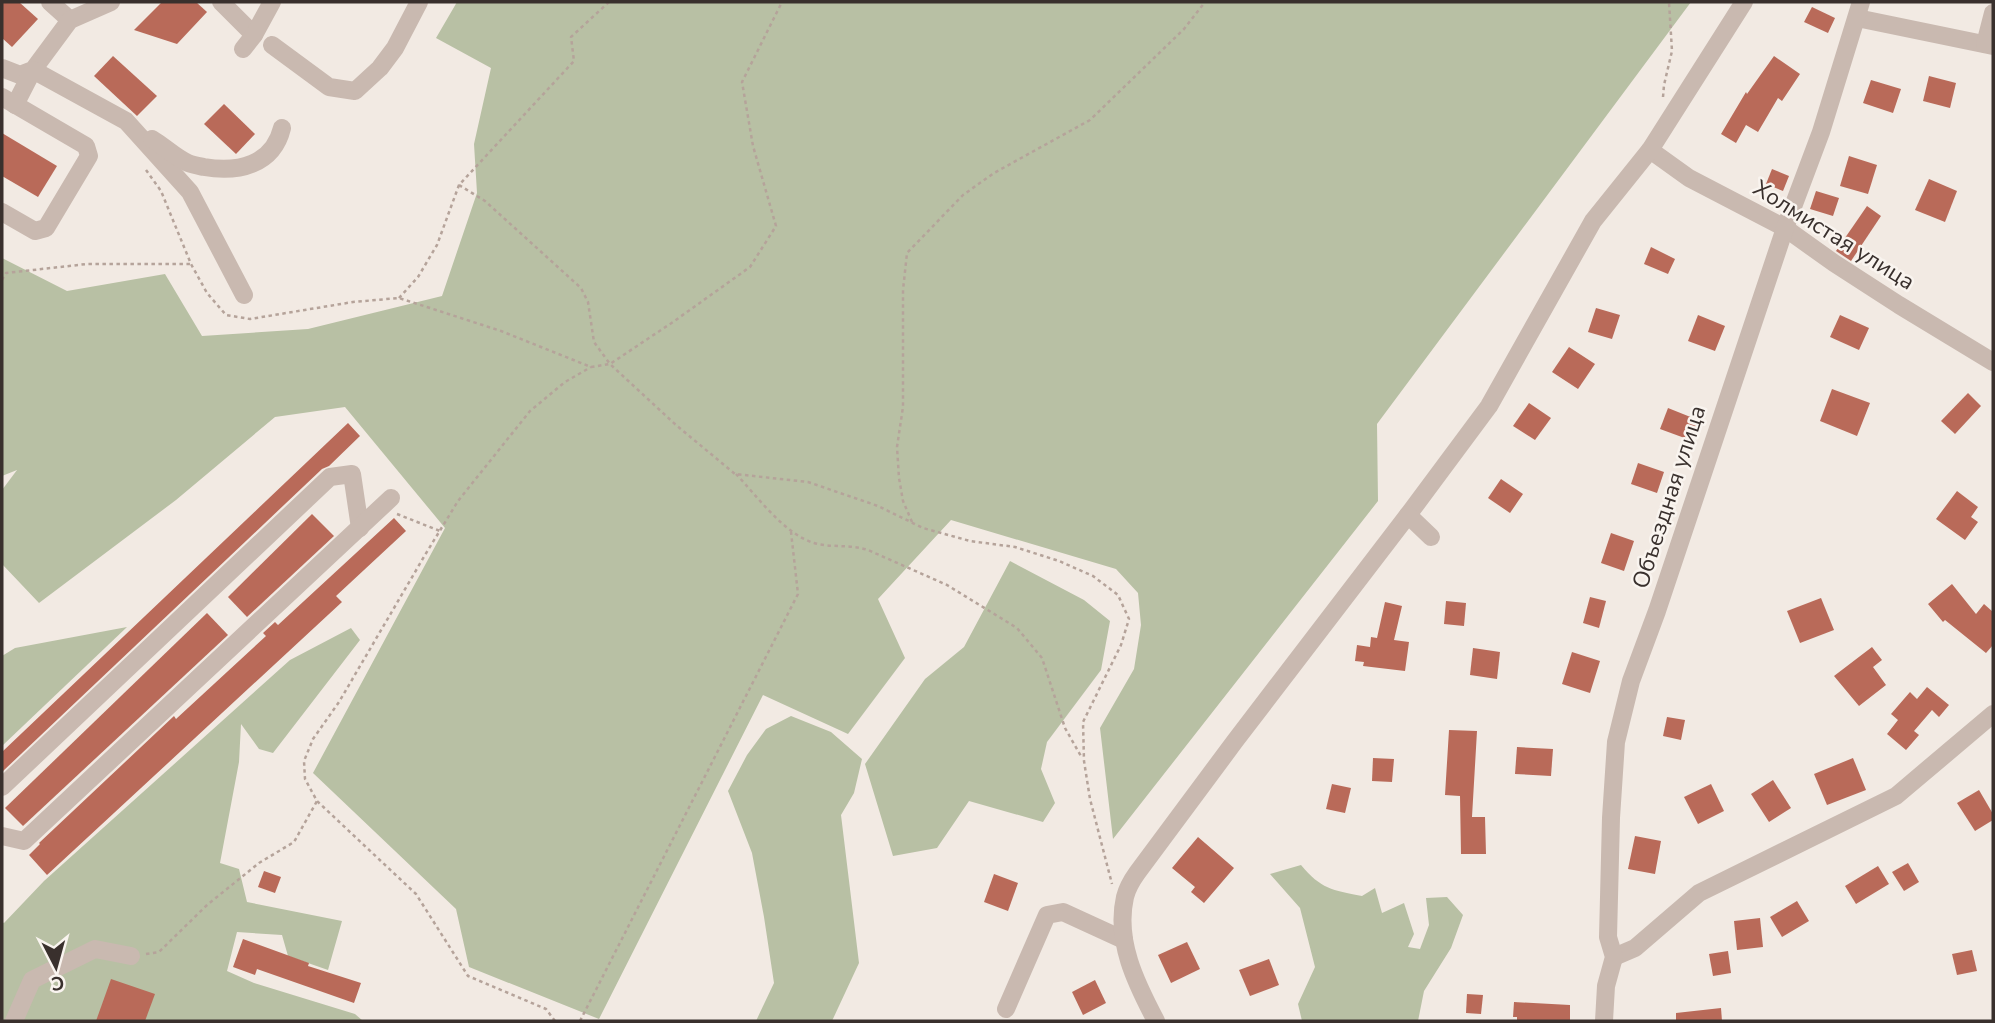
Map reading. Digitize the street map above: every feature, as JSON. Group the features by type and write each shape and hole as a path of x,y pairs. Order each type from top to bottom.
{"street":[{"path":"50,2 70,20"},
{"path":"62,2 70,20"},
{"path":"2,212 35,232 46,228 89,156 86,146 8,101 70,20 111,2"},
{"path":"221,2 248,42 272,2"},
{"path":"272,45 329,86 355,91 380,68 395,48 419,2"},
{"path":"1156,1021 1143,997 1128,958 1125,940 1122,916 1125,894 1136,873 1489,406 1593,221 1650,150 1744,2"},
{"path":"1859,10 1989,45 1993,13"},
{"name":"Объездная улица","path":"1604,1021 1606,986 1614,957 1608,937 1616,742 1631,681 1785,228 1821,132 1859,10"},
{"path":"2,68 20,75 33,70 127,121 188,163 218,169 246,167 268,155 279,141 282,128"},
{"path":"127,121 190,192 244,295"},
{"name":"Холмистая улица","path":"1650,150 1689,178 1785,228 1899,305 1993,362"},
{"path":"2,787 330,477 352,474 360,528"},
{"path":"2,836 24,841 386,503"},
{"path":"1408,515 1431,537"},
{"path":"1614,957 1635,948 1699,893 1896,796 1993,714"},
{"path":"1006,1009 1047,915 1063,912 1125,940"},
{"path":"14,1021 32,980 95,949 131,956"}],"path":[{"path":"591,367 501,331 398,298 418,276 436,245 459,185 574,61 571,37 609,2"},
{"path":"555,1021 546,1009 468,976 416,894 317,801 305,779 304,761 313,740 339,702 458,501 530,411 565,382 591,367 610,364 750,267 776,226 753,146 742,82 782,2"},
{"path":"913,523 903,501 897,447 903,407 902,290 907,253 963,195 994,173 1090,120 1184,29 1205,2"},
{"path":"1664,128 1664,85 1672,51 1669,2"},
{"path":"459,185 485,201 581,288 588,302 594,342 610,364 676,425 735,474 791,532 814,543 857,546 868,550 947,586 1017,628 1042,657 1065,728 1084,761"},
{"path":"2,280 6,273 87,264 191,264"},
{"path":"735,474 808,482 878,506 913,523 970,541 1015,547 1059,561 1093,576 1118,595 1129,619 1121,645 1083,722 1084,761 1090,799 1112,887 1125,894"},
{"path":"386,503 440,531"},
{"path":"580,1021 798,594 791,532"},
{"path":"131,956 159,952 207,905 259,863 294,842 317,801"}],"green space":[{"path":"457,2 1691,2 1377,424 1378,501 1113,839 1100,728 1134,669 1141,625 1138,593 1116,569 951,520 878,599 905,658 848,734 763,695 599,1019 469,967 456,909 313,773 445,528 345,407 275,417 176,500 39,603 2,564 2,490 17,470 2,476 2,258 67,291 165,274 202,336 308,329 442,296 477,193 474,144 491,68 436,38"},
{"path":"1010,561 1084,600 1110,621 1101,670 1047,742 1041,769 1055,803 1043,822 969,801 937,848 893,856 865,764 925,679 964,647"},
{"path":"127,627 2,746 2,656 15,648"},
{"path":"351,628 360,640 273,753 259,749 241,724 239,762 220,863 239,869 247,902 342,921 328,970 288,956 282,935 237,932 227,971 254,983 355,1014 363,1021 2,1021 2,922 290,660"},
{"path":"791,716 831,732 862,759 854,793 841,815 859,963 832,1021 756,1021 774,983 752,853 728,791 747,755 766,729"},
{"path":"1301,865 1321,884 1335,890 1362,896 1375,888 1382,913 1404,903 1414,934 1408,947 1420,949 1429,925 1426,898 1447,897 1463,915 1451,948 1424,991 1418,1021 1302,1021 1298,1004 1315,967 1300,908 1270,874"}],"building":[{"path":"2,2 19,2 38,19 12,47 2,38"},
{"path":"162,2 196,2 207,12 177,44 134,30"},
{"path":"1812,7 1835,18 1828,33 1804,22"},
{"path":"113,56 157,96 137,116 94,76"},
{"path":"1774,56 1800,74 1782,101 1778,98 1758,132 1746,125 1736,143 1721,134 1746,92 1747,94"},
{"path":"1929,76 1956,83 1950,108 1923,101"},
{"path":"1871,80 1901,89 1893,113 1863,103"},
{"path":"224,104 255,134 236,154 204,124"},
{"path":"2,133 57,166 38,197 2,176"},
{"path":"1849,156 1877,165 1868,194 1840,186"},
{"path":"1772,169 1789,176 1783,191 1766,184"},
{"path":"1929,179 1957,191 1945,222 1915,210"},
{"path":"1816,191 1839,198 1833,216 1810,209"},
{"path":"1867,206 1881,216 1851,261 1836,251"},
{"path":"1651,247 1675,259 1668,274 1644,264"},
{"path":"1596,308 1620,315 1612,339 1588,332"},
{"path":"1698,315 1725,326 1715,351 1688,341"},
{"path":"1840,315 1869,328 1859,350 1830,337"},
{"path":"1569,347 1595,364 1578,389 1552,372"},
{"path":"1832,389 1870,403 1857,436 1820,421"},
{"path":"1968,393 1981,406 1955,434 1941,421"},
{"path":"1529,403 1551,418 1535,440 1513,426"},
{"path":"1668,408 1698,420 1690,440 1660,429"},
{"path":"348,423 360,436 2,772 2,752"},
{"path":"1638,463 1664,472 1657,493 1631,484"},
{"path":"1501,479 1523,494 1510,513 1488,498"},
{"path":"1957,491 1978,507 1971,517 1978,522 1965,540 1936,519"},
{"path":"312,514 334,536 247,617 228,597"},
{"path":"394,518 406,531 336,596 342,602 47,875 29,855 39,843 174,716 176,719 266,636 263,633 275,622 278,625"},
{"path":"1611,533 1634,541 1624,571 1601,563"},
{"path":"1952,584 1976,614 1984,604 1993,612 1993,645 1986,653 1945,620 1943,622 1928,604"},
{"path":"1590,597 1606,601 1599,628 1583,623"},
{"path":"1821,598 1834,630 1800,643 1787,611"},
{"path":"1446,601 1466,603 1464,626 1444,624"},
{"path":"1385,602 1402,606 1394,640 1409,642 1405,671 1363,666 1364,662 1355,661 1357,645 1370,647 1371,637 1377,638"},
{"path":"207,613 228,635 23,826 5,808"},
{"path":"1872,647 1882,660 1873,667 1886,685 1859,706 1834,676"},
{"path":"1473,648 1500,652 1497,679 1470,675"},
{"path":"1572,652 1600,661 1590,693 1562,684"},
{"path":"1927,687 1949,705 1939,717 1932,710 1914,731 1919,735 1906,750 1887,734 1898,720 1891,714 1910,692 1917,699"},
{"path":"1667,717 1685,720 1681,740 1663,736"},
{"path":"1449,730 1477,731 1472,817 1485,817 1486,854 1461,854 1460,796 1445,795"},
{"path":"1517,747 1553,749 1551,776 1515,774"},
{"path":"1373,758 1394,759 1392,782 1372,781"},
{"path":"1853,758 1866,790 1827,805 1814,774"},
{"path":"1773,780 1791,808 1769,822 1751,794"},
{"path":"1332,784 1351,788 1345,813 1326,809"},
{"path":"1711,784 1724,811 1698,824 1684,797"},
{"path":"1979,790 1993,814 1993,820 1975,831 1957,803"},
{"path":"1635,836 1661,841 1655,874 1628,869"},
{"path":"1198,837 1234,868 1204,903 1191,892 1195,887 1172,868"},
{"path":"1908,863 1919,882 1904,891 1892,872"},
{"path":"1878,866 1889,884 1856,904 1845,886"},
{"path":"264,871 281,877 275,893 258,887"},
{"path":"994,874 1018,883 1008,911 984,902"},
{"path":"1797,901 1809,921 1782,937 1770,917"},
{"path":"1760,918 1763,947 1737,950 1734,921"},
{"path":"243,939 309,963 308,966 361,983 354,1003 257,969 255,975 233,967"},
{"path":"1187,942 1200,969 1171,983 1158,955"},
{"path":"1972,950 1977,971 1957,975 1952,954"},
{"path":"1728,951 1731,973 1713,976 1709,954"},
{"path":"1269,959 1279,985 1250,996 1239,970"},
{"path":"111,979 155,994 145,1021 96,1021"},
{"path":"1095,980 1106,1003 1083,1015 1072,992"},
{"path":"1467,994 1483,995 1481,1014 1466,1013"},
{"path":"1514,1002 1570,1005 1570,1021 1517,1021 1517,1017 1513,1017"},
{"path":"1721,1008 1722,1021 1676,1021 1676,1013"}]}
